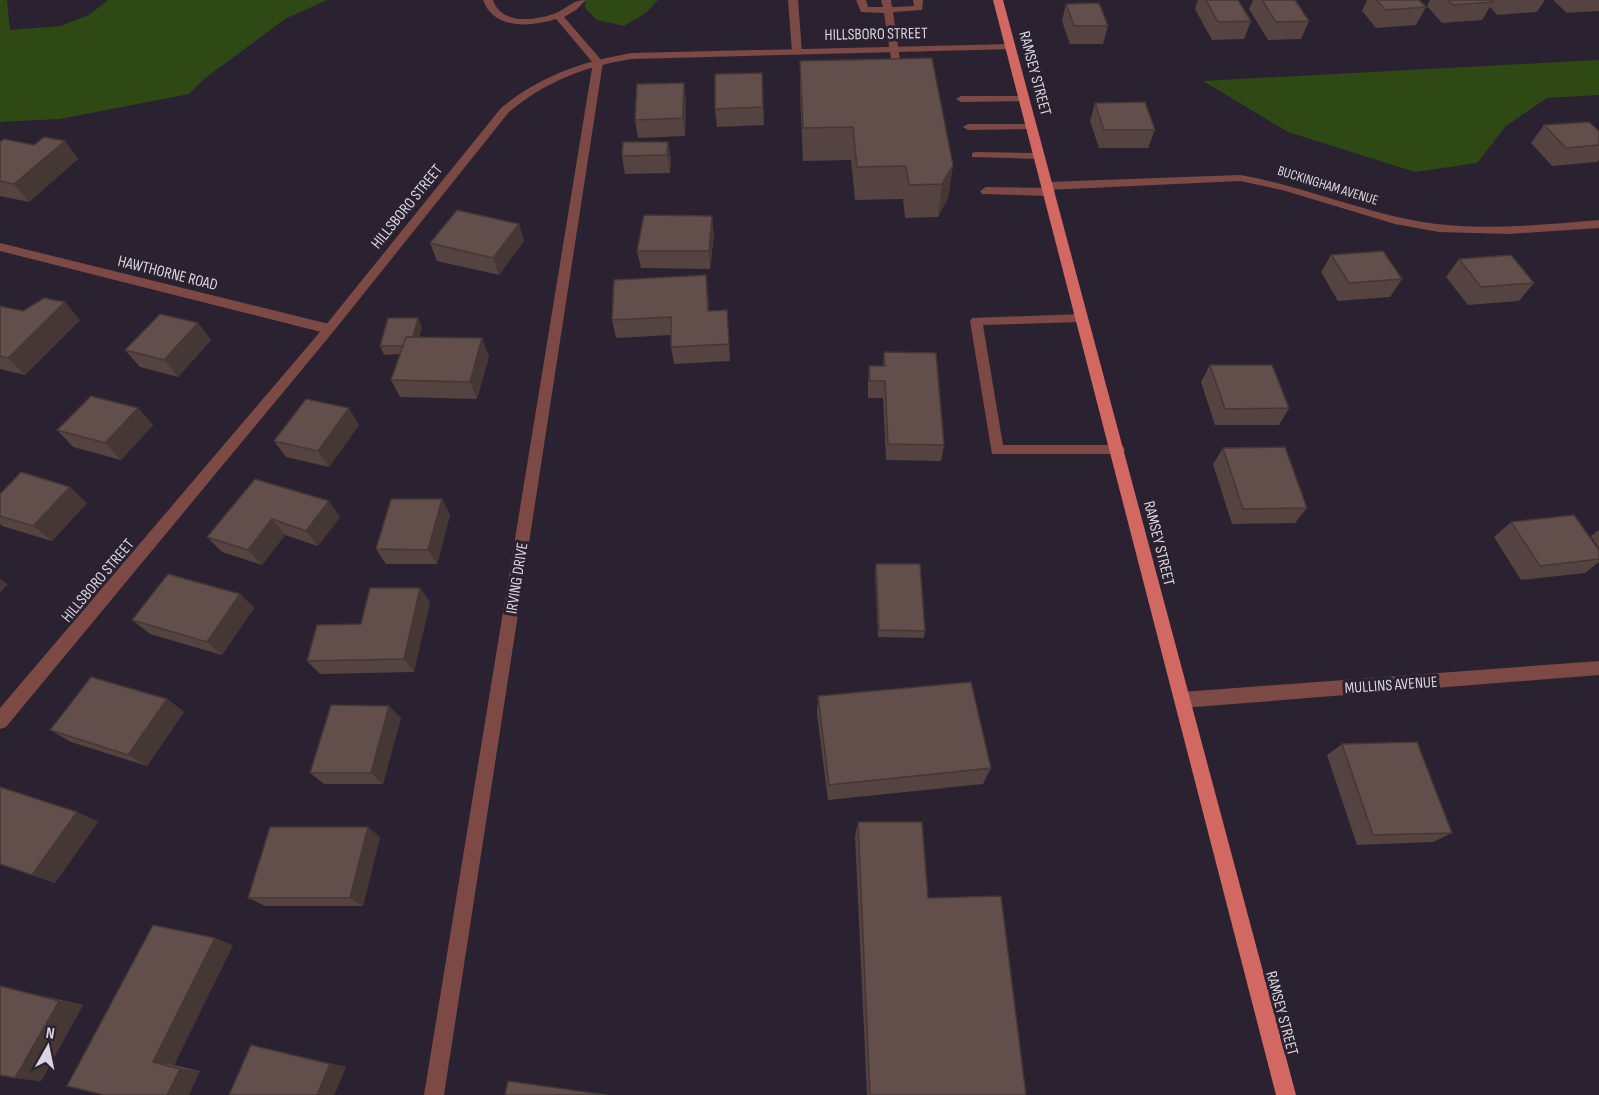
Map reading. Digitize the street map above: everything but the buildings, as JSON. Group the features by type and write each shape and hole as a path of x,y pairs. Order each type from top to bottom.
{"main road":[{"name":"RAMSEY STREET","path":"998,0 1286,1095"}],"street":[{"path":"488,0 492,11 513,21 536,21 559,17 572,10 581,0"},
{"path":"793,0 802,55"},
{"path":"861,0 864,10 887,5 919,8 918,0"},
{"path":"887,5 898,71"},
{"path":"559,17 598,62"},
{"name":"HILLSBORO STREET","path":"0,721 329,329 505,110 541,83 571,70 632,56 802,55 1011,47"},
{"name":"IRVING DRIVE","path":"434,1095 598,62"},
{"path":"961,99 1024,99"},
{"path":"968,127 1032,127"},
{"path":"976,155 1039,156"},
{"name":"BUCKINGHAM AVENUE","path":"986,191 1240,178 1260,181 1376,216 1419,226 1462,230 1503,230 1599,224"},
{"name":"HAWTHORNE ROAD","path":"0,247 329,329"},
{"path":"1082,318 976,321 997,450 1118,450"},
{"name":"MULLINS AVENUE","path":"1182,700 1599,668"}],"green space":[{"path":"0,0 7,0 10,30 61,26 89,15 108,0 327,0 285,19 204,79 189,94 60,119 0,122"},
{"path":"586,0 658,0 646,13 624,26 597,20 585,8"},
{"path":"1599,60 1599,95 1547,98 1506,126 1477,163 1415,172 1288,132 1203,81"}]}
